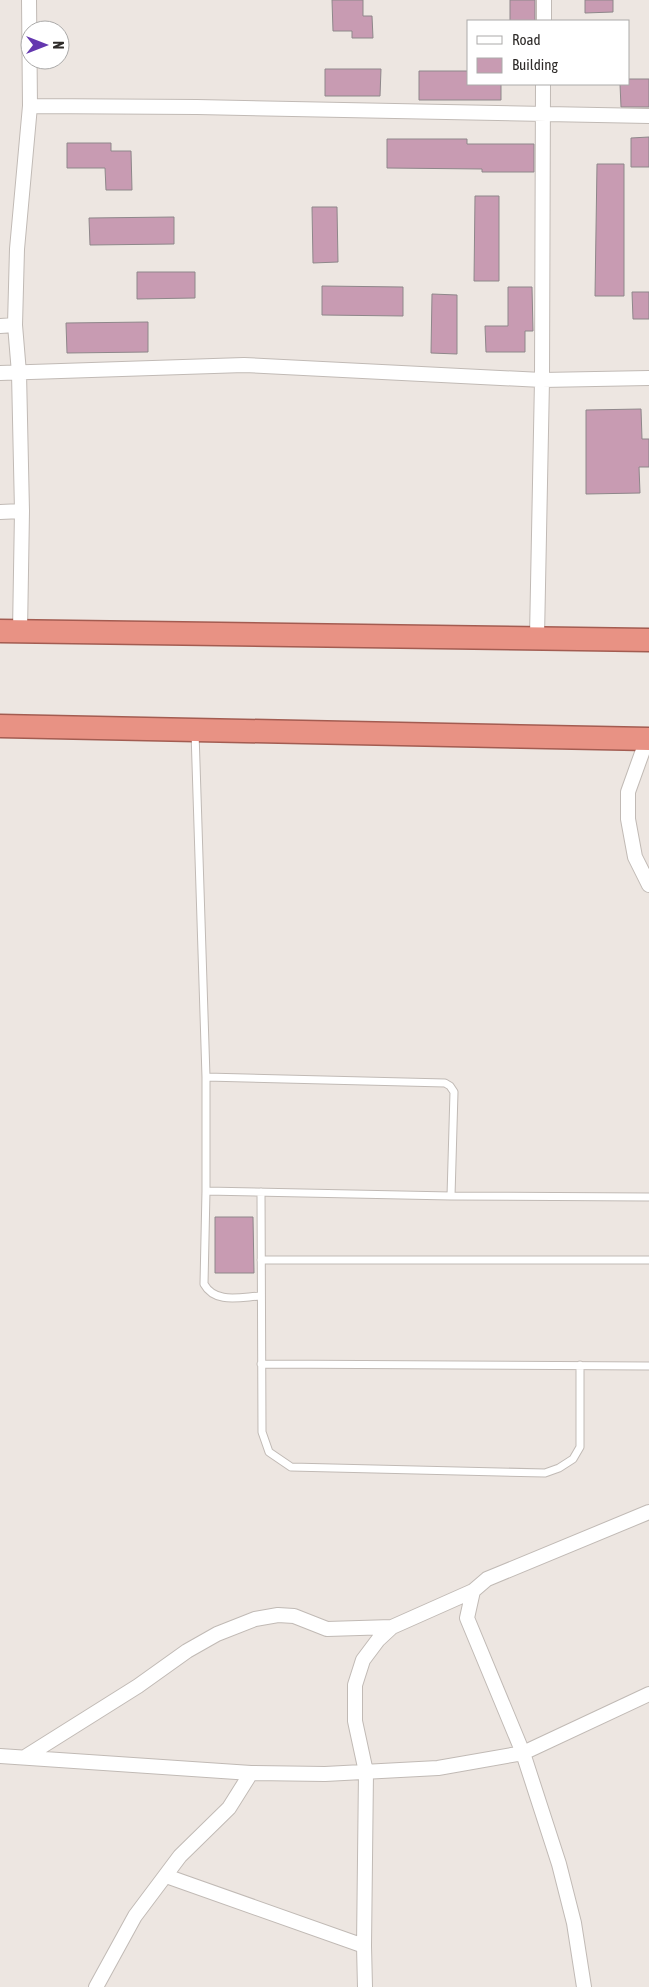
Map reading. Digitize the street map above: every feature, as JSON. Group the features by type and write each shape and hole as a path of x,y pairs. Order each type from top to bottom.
{"highway":[{"path":"10,632 537,637 649,640"},
{"path":"0,726 648,740"}],"street":[{"path":"10,632 22,511 15,325 17,250 30,106 29,0"},
{"path":"544,0 544,20"},
{"path":"537,637 542,380 543,85"},
{"path":"30,106 203,107 649,116"},
{"path":"0,326 15,325"},
{"path":"0,373 244,365 542,380 649,378"},
{"path":"0,512 22,511"},
{"path":"648,740 628,792 628,819 635,857 649,885"},
{"path":"365,1987 366,1772 355,1721 355,1685 363,1660 378,1640 392,1627 473,1591 487,1579 649,1512"},
{"path":"473,1591 467,1618 523,1753 562,1872 574,1923 584,1987"},
{"path":"25,1757 138,1686 187,1651 217,1634 255,1619 278,1615 294,1616 327,1629 392,1627"},
{"path":"0,1756 251,1773 324,1774 438,1768 523,1753 649,1694"},
{"path":"96,1987 136,1916 180,1856 228,1808 251,1773"},
{"path":"166,1876 364,1946"}],"lane":[{"path":"195,730 206,1077 204,1284 208,1292 219,1297 260,1296"},
{"path":"206,1077 446,1083 454,1092 451,1196"},
{"path":"206,1191 451,1196 649,1197"},
{"path":"261,1192 262,1432 269,1452 291,1467 545,1473 559,1468 572,1459 580,1447 580,1365"},
{"path":"261,1260 649,1260"},
{"path":"261,1364 649,1366"}],"building":[{"path":"332,0 363,0 363,16 372,16 373,38 352,38 352,31 333,31"},
{"path":"510,0 535,0 535,20 510,20"},
{"path":"585,0 613,0 613,12 585,13"},
{"path":"325,69 381,69 380,96 325,96"},
{"path":"419,71 467,71 467,85 501,85 501,100 419,100"},
{"path":"629,79 649,79 649,107 621,107 620,85 629,85"},
{"path":"649,137 649,167 631,167 631,138"},
{"path":"387,139 467,139 467,144 534,144 534,172 482,172 482,169 387,168"},
{"path":"67,143 111,143 111,151 131,151 132,190 106,190 105,168 67,168"},
{"path":"597,164 624,164 624,296 595,296"},
{"path":"475,196 499,196 499,281 474,281"},
{"path":"312,207 337,207 338,262 313,263"},
{"path":"174,217 174,244 90,245 89,218"},
{"path":"137,272 195,272 195,298 137,299"},
{"path":"322,286 403,287 403,316 322,315"},
{"path":"508,287 532,287 533,331 525,331 525,352 486,352 485,326 508,326"},
{"path":"632,292 649,292 649,319 633,319"},
{"path":"432,294 457,295 457,354 431,353"},
{"path":"148,322 148,352 67,353 66,323"},
{"path":"641,409 642,439 649,439 649,467 639,467 640,493 586,494 586,410"},
{"path":"215,1217 253,1217 254,1273 215,1273"}]}
